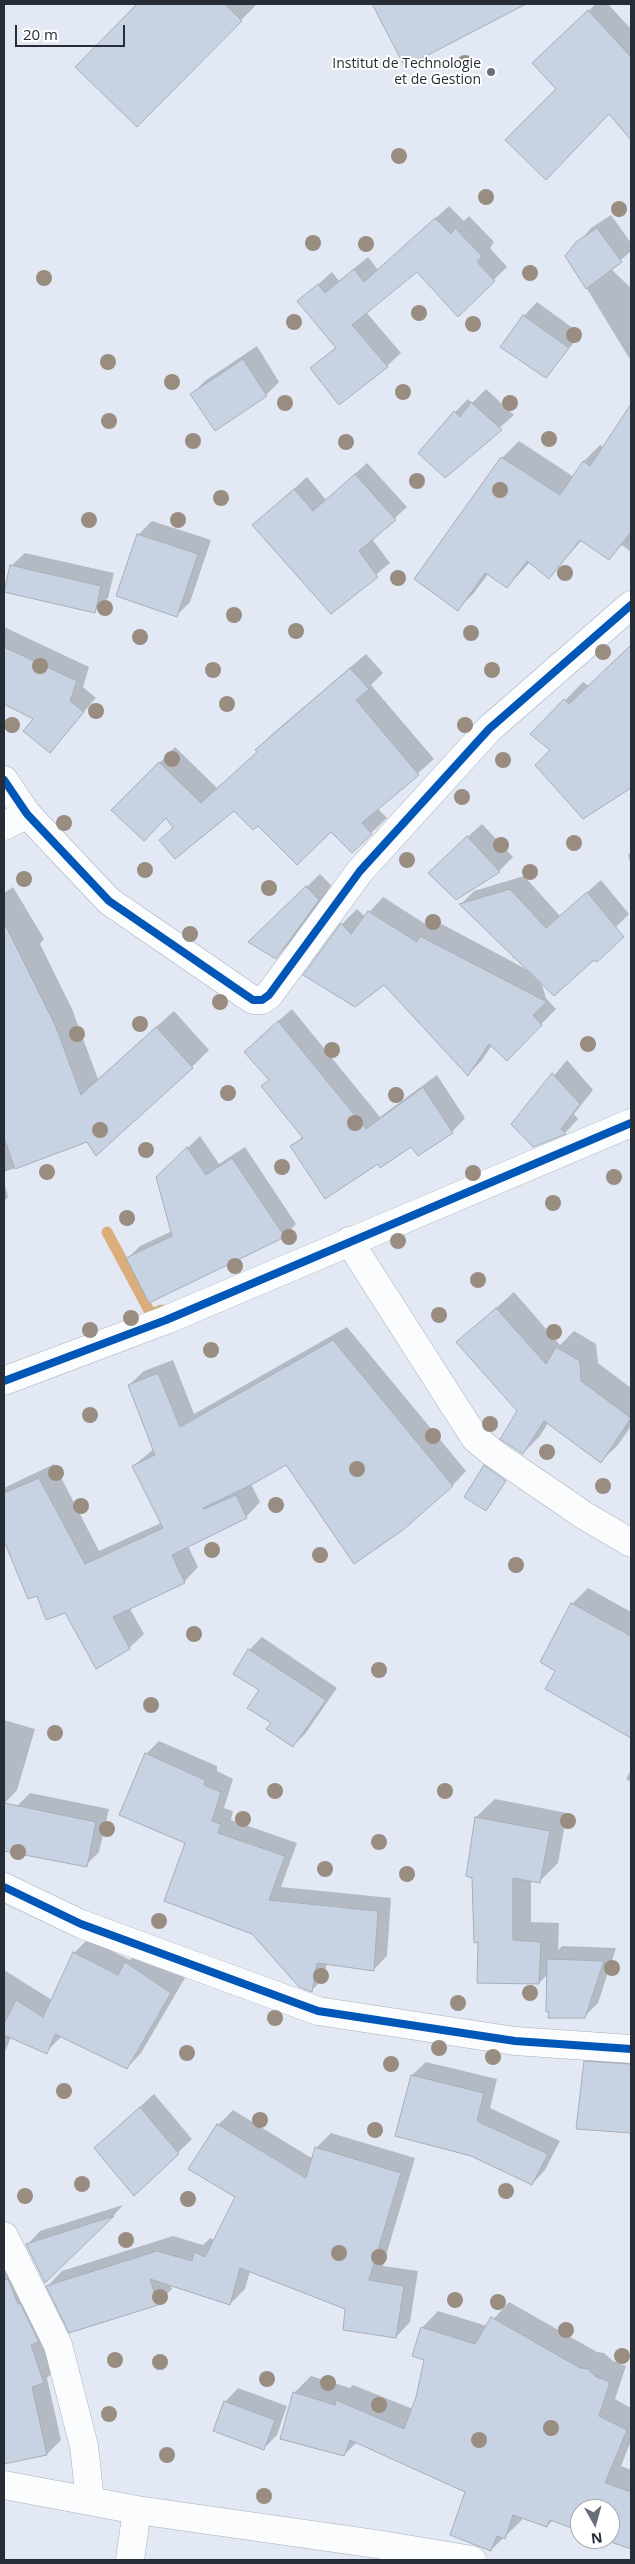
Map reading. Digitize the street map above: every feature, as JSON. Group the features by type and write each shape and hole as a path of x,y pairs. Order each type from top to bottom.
{"street":[{"path":"4,780 15,820 108,901 253,1000 262,1000 269,995 360,871 489,729 631,605"},
{"path":"4,1381 166,1320 631,1123"},
{"path":"350,1241 475,1438 493,1453 586,1516 631,1543"},
{"path":"4,1887 81,1924 318,2011 516,2041 631,2049"},
{"path":"4,2236 58,2345 84,2446 90,2501"},
{"path":"4,2485 137,2510 376,2544 472,2560"},
{"path":"130,2560 137,2510"}],"building":[{"path":"137,4 225,4 242,21 137,127 75,67"},
{"path":"372,4 526,4 405,67"},
{"path":"588,10 631,57 631,140 609,114 546,180 505,140 556,89 532,63"},
{"path":"435,218 451,234 455,228 482,256 477,262 495,281 458,317 417,272 352,325 388,367 339,405 310,368 336,348 297,301 318,284 325,293 354,269 364,282"},
{"path":"597,228 622,262 586,289 565,256 576,242"},
{"path":"523,315 569,348 546,378 500,347"},
{"path":"243,359 267,396 215,431 190,394"},
{"path":"471,402 502,430 445,478 418,453 454,411 460,417"},
{"path":"631,404 631,532 609,560 580,540 549,579 527,561 507,588 485,573 458,611 414,579 501,457 560,495 583,461 590,466"},
{"path":"355,474 396,520 359,551 378,577 331,614 252,525 294,489 313,511"},
{"path":"137,534 198,554 177,617 116,596"},
{"path":"10,565 101,586 95,613 4,592"},
{"path":"631,645 631,788 583,819 535,765 550,750 530,734 564,699 569,704"},
{"path":"4,647 77,681 70,701 84,712 50,753 23,731 33,719 4,704"},
{"path":"350,668 369,689 356,700 419,775 362,823 372,834 352,853 331,832 297,865 258,826 253,830 234,811 175,859 159,840 173,828 166,818 144,841 111,810 159,762 201,803 257,752 255,750"},
{"path":"467,836 500,872 456,900 428,873"},
{"path":"306,886 319,900 276,959 248,942"},
{"path":"510,889 546,928 587,892 624,937 597,962 594,960 554,996 459,904"},
{"path":"368,911 417,942 420,936 547,1002 533,1015 542,1025 507,1061 489,1044 468,1076 384,985 355,1007 303,975 341,923 351,934"},
{"path":"4,922 56,1027 81,1095 156,1027 193,1068 96,1156 87,1142 15,1169 4,1138"},
{"path":"278,1021 366,1129 423,1087 453,1133 418,1156 411,1147 380,1168 378,1164 325,1199 290,1146 303,1138 261,1086 269,1080 244,1052"},
{"path":"552,1073 580,1104 561,1129 566,1134 533,1147 511,1124"},
{"path":"187,1147 206,1175 232,1158 285,1237 149,1303 126,1258 172,1236 156,1177"},
{"path":"496,1308 546,1364 556,1347 580,1361 581,1381 631,1418 601,1463 544,1421 523,1454 500,1439 517,1411 456,1342"},
{"path":"333,1340 453,1486 403,1530 354,1564 286,1465 253,1484 203,1508 236,1495 247,1518 172,1555 185,1583 113,1617 130,1649 96,1669 65,1613 46,1620 37,1596 28,1599 4,1541 4,1493 39,1478 85,1564 163,1528 132,1466 155,1455 128,1385 158,1373 180,1427"},
{"path":"484,1465 506,1481 486,1511 464,1497"},
{"path":"571,1603 631,1636 631,1738 545,1689 555,1671 540,1662"},
{"path":"248,1649 326,1700 293,1747 266,1729 271,1723 247,1708 259,1690 233,1674"},
{"path":"145,1753 205,1780 204,1785 221,1792 212,1821 221,1824 218,1833 285,1856 269,1900 378,1911 374,1971 317,1963 312,1992 299,1987 252,1934 164,1901 185,1843 119,1815"},
{"path":"4,1803 96,1822 87,1867 4,1851"},
{"path":"475,1817 550,1831 540,1883 513,1878 513,1940 541,1942 539,1984 477,1983 478,1942 474,1943 472,1878 466,1876"},
{"path":"73,1952 118,1975 125,1962 171,1993 127,2069 55,2034 47,2054 4,2035 4,2023 16,2000 43,2017"},
{"path":"547,1959 604,1961 585,2018 548,2018 549,2012 546,2012"},
{"path":"584,2061 631,2064 631,2133 576,2129"},
{"path":"411,2075 484,2093 477,2121 548,2154 532,2185 471,2156 395,2136"},
{"path":"140,2107 179,2154 134,2196 94,2148"},
{"path":"217,2124 306,2178 315,2147 401,2173 369,2280 404,2286 396,2338 343,2330 345,2309 240,2268 230,2305 150,2279 158,2305 69,2333 46,2286 157,2251 192,2261 194,2252 205,2257 235,2197 188,2169"},
{"path":"114,2216 45,2283 26,2244"},
{"path":"8,2279 18,2304 20,2303 39,2342 31,2345 44,2383 32,2387 47,2455 4,2464 4,2280"},
{"path":"491,2317 580,2368 588,2369 596,2377 610,2382 599,2416 627,2430 605,2483 631,2492 631,2549 620,2545 620,2499 570,2499 570,2527 550,2520 547,2527 513,2515 505,2539 497,2536 491,2551 450,2535 465,2492 350,2440 344,2456 280,2439 293,2392 335,2405 336,2400 404,2429 416,2397 424,2360 412,2356 421,2327 475,2344"},
{"path":"224,2401 275,2420 264,2450 213,2431"}],"waterway":[{"path":"107,1232 151,1314 162,1310"}],"cycle path":[{"path":"4,780 27,814 109,901 253,1000 262,1000 269,995 360,871 489,729 631,605"},
{"path":"4,1381 166,1320 631,1123"},
{"path":"4,1887 81,1924 318,2011 515,2041 631,2049"}],"place":[{"name":"Institut de Technologie et de Gestion","path":"491,72"}]}
